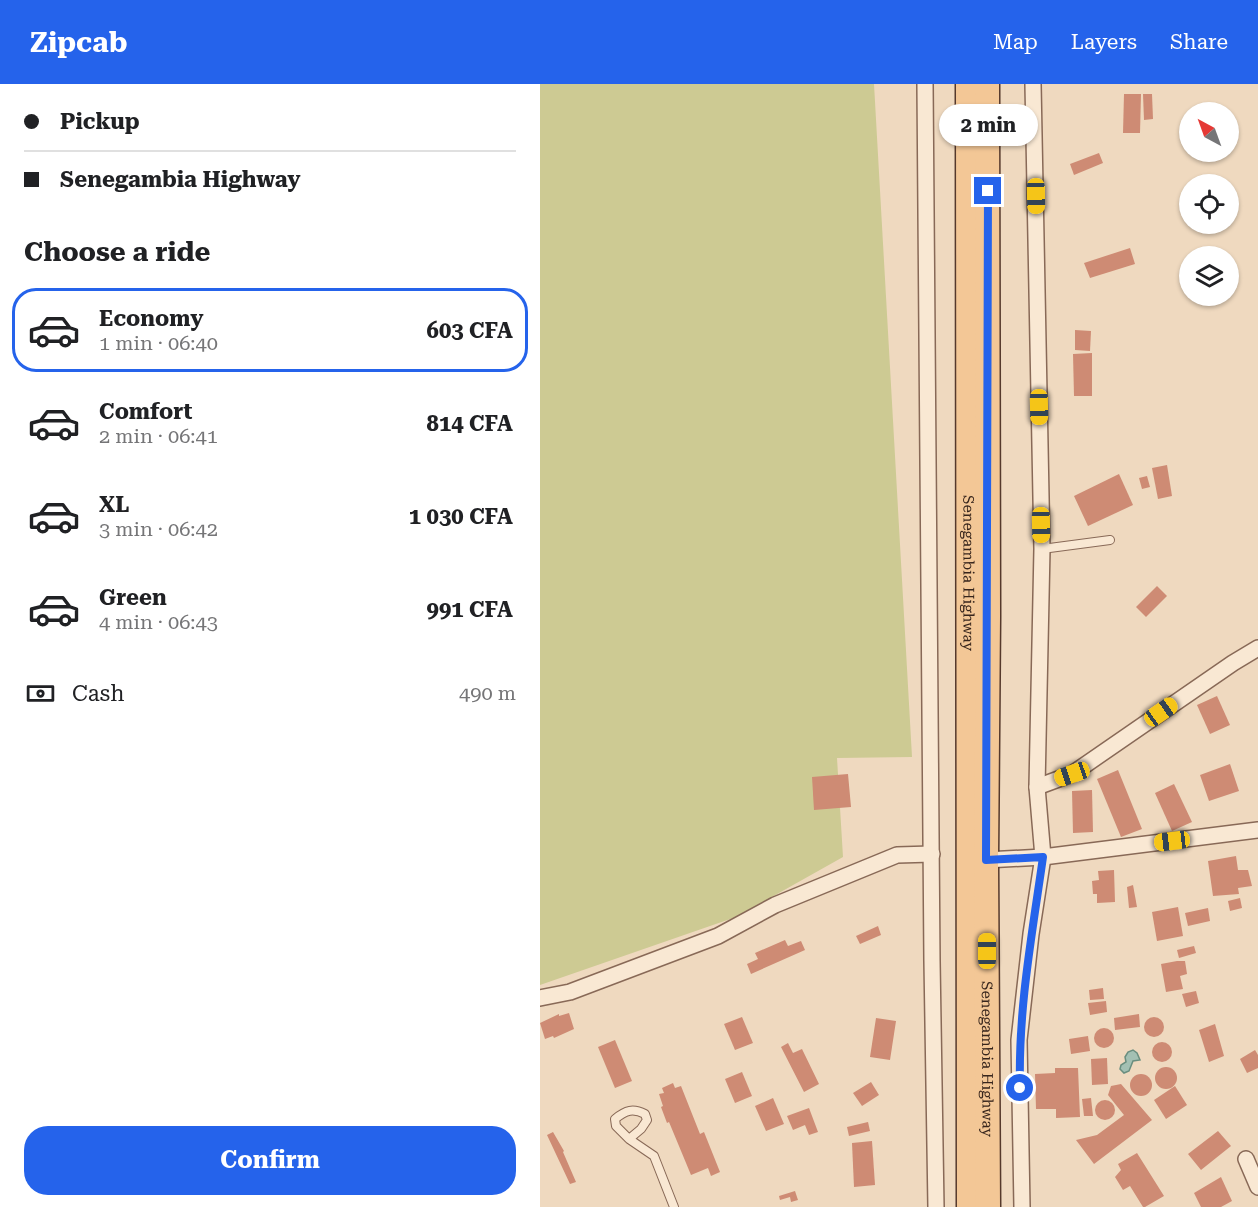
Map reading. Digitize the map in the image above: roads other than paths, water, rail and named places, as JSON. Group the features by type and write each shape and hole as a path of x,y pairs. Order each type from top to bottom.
{"main road":[{"name":"Senegambia Highway","path":"968,84 969,1207"},
{"name":"Senegambia Highway","path":"987,84 988,1207"}],"street":[{"path":"925,84 936,1207"},
{"path":"1022,1207 1019,1040 1031,934 1043,857 1037,787 1041,549 1033,84"},
{"path":"1037,787 1072,774 1258,648"},
{"path":"986,860 1043,857 1258,830"},
{"path":"540,998 570,992 718,936 774,905 897,855 932,854"},
{"path":"1246,1159 1258,1187"}],"lane":[{"path":"1041,549 1110,540"},
{"path":"629,1139 654,1156 674,1207"}]}
